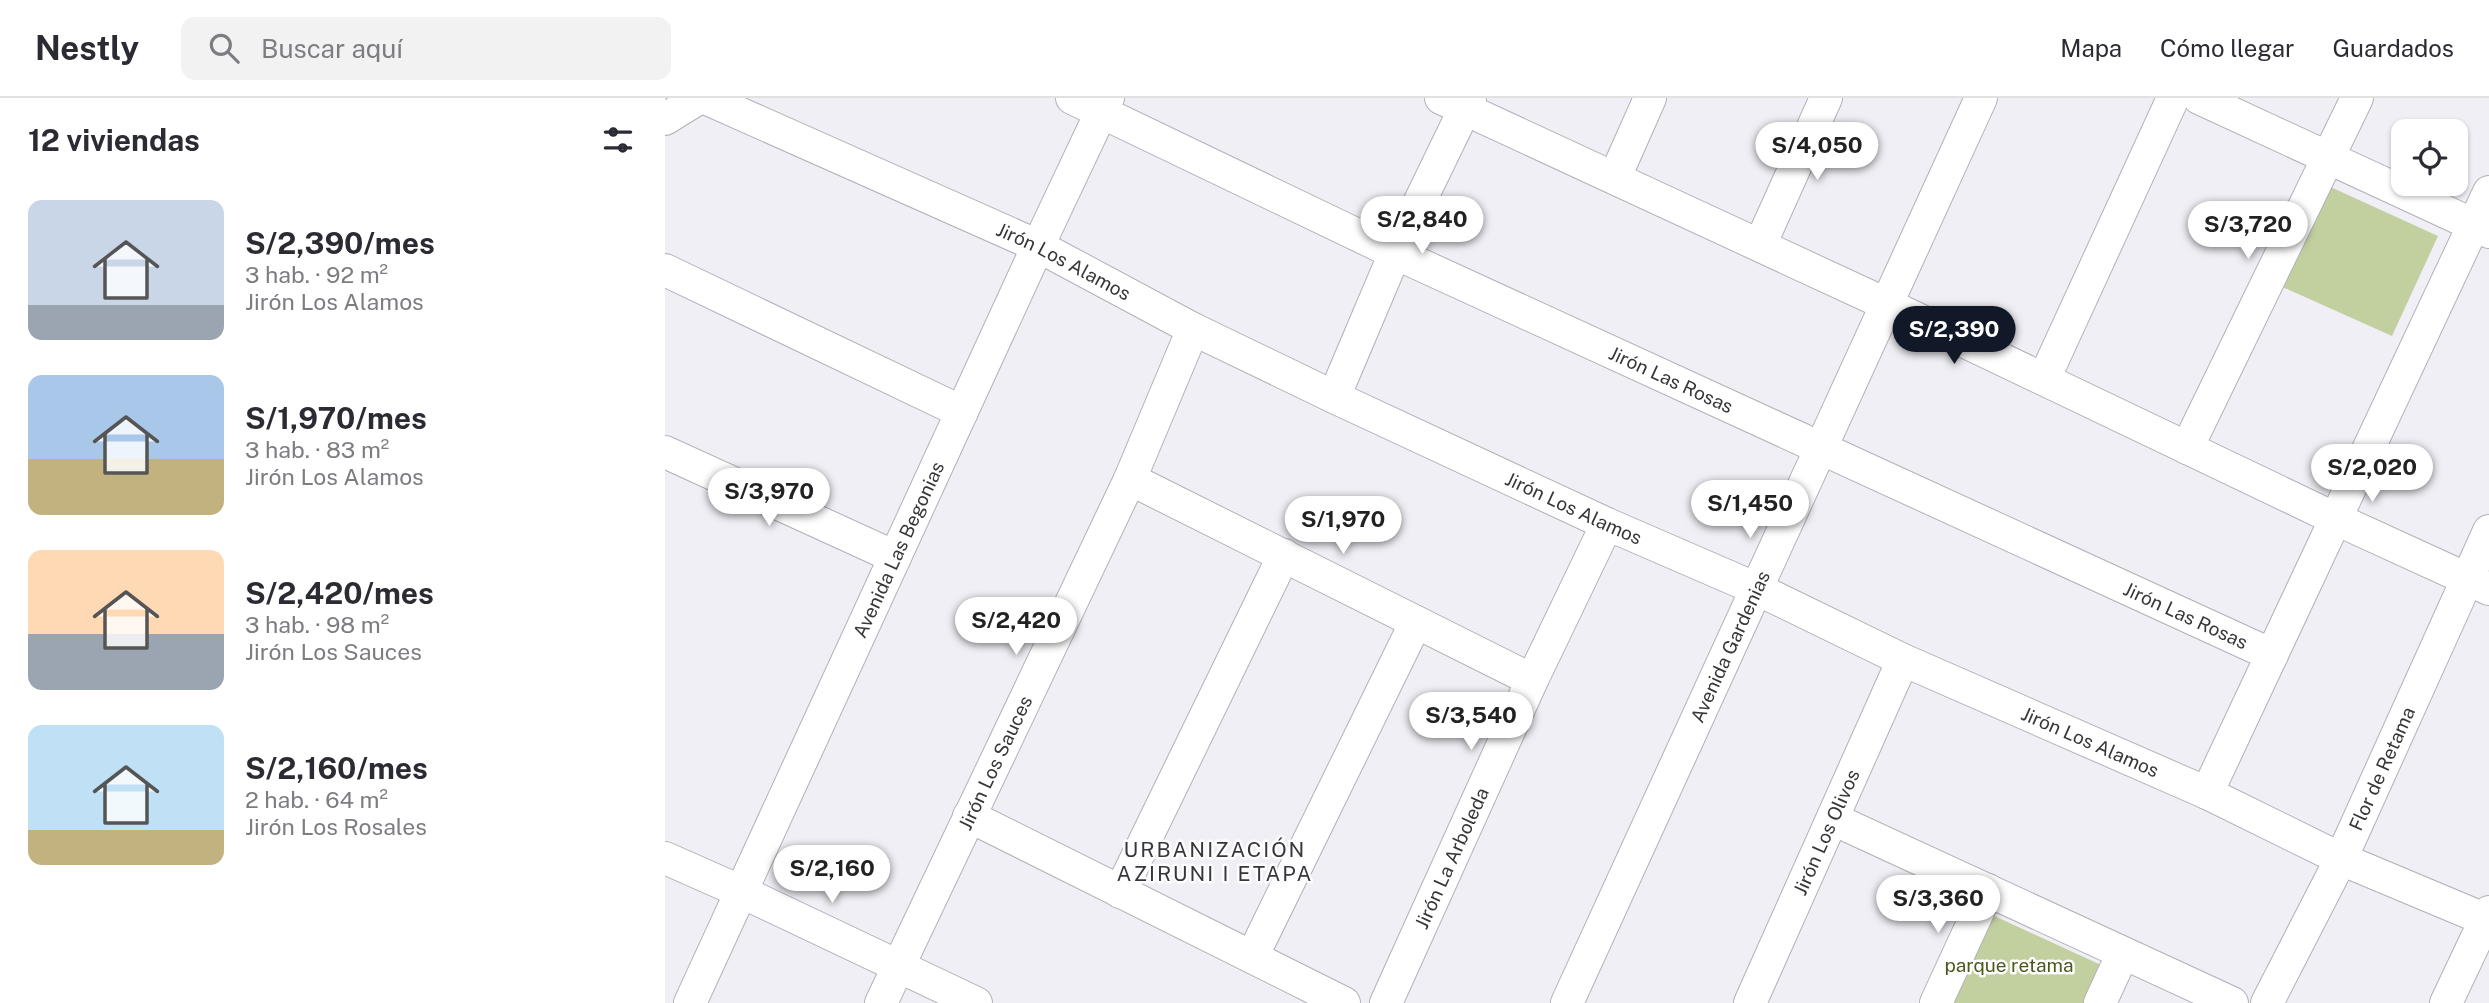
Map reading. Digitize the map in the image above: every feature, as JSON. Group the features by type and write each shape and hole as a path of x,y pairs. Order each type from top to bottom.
{"street":[{"path":"665,119 702,98"},
{"name":"Jirón Los Alamos","path":"702,98 1038,246 1193,328 1334,397 1607,524 1757,589 1903,660 2207,793 2341,859 2488,918"},
{"name":"Jirón Las Rosas","path":"1072,98 1105,104 1395,253 2272,656"},
{"path":"1615,177 1650,98"},
{"path":"1760,245 1826,98"},
{"name":"Avenida Gardenias","path":"1567,1003 1981,98"},
{"path":"2044,379 2173,98"},
{"path":"2199,98 2482,229"},
{"path":"2187,448 2357,98"},
{"path":"1334,397 1458,102 2478,584"},
{"name":"Avenida Las Begonias","path":"689,1003 1105,104"},
{"path":"2207,793 2336,519 2482,229 2489,192"},
{"path":"665,270 962,412"},
{"name":"Jirón Los Sauces","path":"881,1003 1130,479 1193,328"},
{"path":"665,452 895,557"},
{"path":"1130,479 1532,680"},
{"name":"Jirón La Arboleda","path":"1386,1003 1532,680 1607,524"},
{"name":"Flor de Retama","path":"2267,1003 2478,584 2489,531"},
{"path":"1120,892 1284,555"},
{"path":"1252,957 1416,622"},
{"name":"Jirón Los Olivos","path":"1750,1003 1903,660"},
{"path":"969,816 1344,1003"},
{"path":"1833,818 2232,1003"},
{"path":"665,858 976,1003"},
{"path":"1935,1003 1988,890"},
{"path":"2446,1003 2488,918"},
{"path":"2100,1003 2123,953"}],"green space":[{"path":"2313,179 2438,236 2392,336 2269,281"},
{"name":"parque retama","path":"1990,914 2112,970 2097,1003 1949,1003"}],"district":[{"name":"URBANIZACIÓN AZIRUNI I ETAPA","path":"1215,862"}]}
